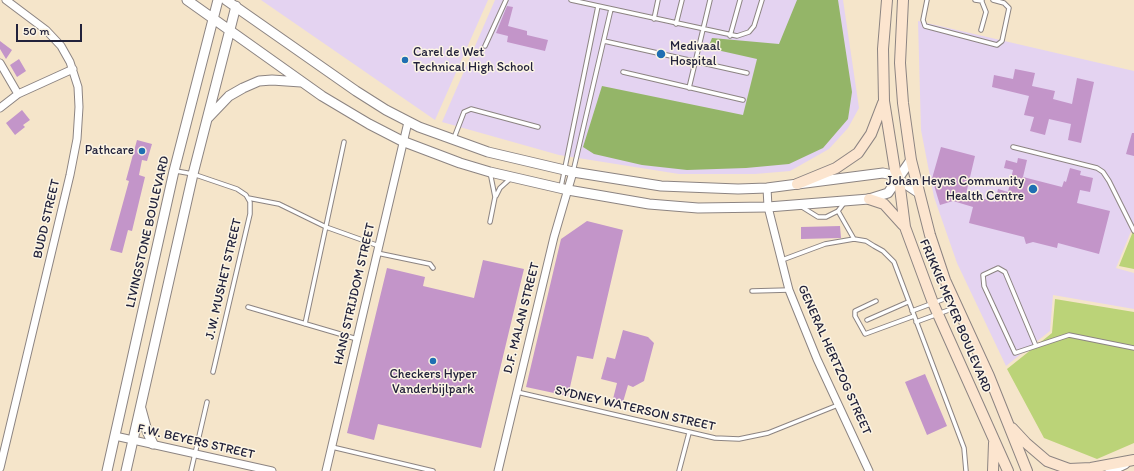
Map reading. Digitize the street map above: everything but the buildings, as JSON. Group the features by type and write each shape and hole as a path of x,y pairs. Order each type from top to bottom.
{"main road":[{"name":"FRIKKIE MEYER BOULEVARD","path":"887,0 883,48 884,101 895,170 899,180 905,227 933,303 1008,471"},
{"name":"FRIKKIE MEYER BOULEVARD","path":"905,3 900,63 903,103 911,160 936,257 1028,471"},
{"path":"797,184 836,168 858,153 871,134 884,101"},
{"path":"869,199 884,204 896,215 905,227"},
{"path":"1006,422 1036,453 1058,466 1069,469 1091,468 1134,460"},
{"path":"993,471 994,438"}],"street":[{"name":"BUDD STREET","path":"0,468 75,146 79,106 78,87 61,46 46,30 6,0"},
{"path":"188,0 339,107 402,141 446,158 490,172 564,190 677,208 768,207 800,205 869,199 888,193 899,180 911,160"},
{"name":"LIVINGSTONE BOULEVARD","path":"107,471 174,171 218,0"},
{"path":"226,0 235,3 356,91 408,122 488,152 569,171 660,186 706,189 767,188 883,173 899,180 919,192"},
{"path":"126,471 193,174 235,3"},
{"path":"0,63 18,94"},
{"path":"0,108 18,94 72,70"},
{"path":"206,120 229,96 242,88 259,81 272,80 302,82"},
{"name":"HANS STRIJDOM STREET","path":"326,471 402,141 408,122"},
{"name":"D.F. MALAN STREET","path":"498,471 569,171"},
{"name":"GENERAL HERTZOG STREET","path":"767,188 768,207 789,290 817,359 869,471"},
{"path":"140,406 153,444"},
{"name":"F.W. BEYERS STREET","path":"115,436 272,471"},
{"path":"1110,471 1134,460"}],"lane":[{"path":"485,46 506,0"},
{"path":"571,0 581,1 730,36 738,36 749,32 754,26 762,0"},
{"path":"654,19 658,0"},
{"path":"676,24 682,0"},
{"path":"689,88 710,0"},
{"path":"730,36 740,0"},
{"path":"927,0 923,20 926,26 997,45 1002,41 1009,8 1004,3 993,0"},
{"path":"975,0 982,1 986,12 981,30"},
{"path":"569,171 598,6"},
{"path":"569,171 604,41 611,9"},
{"path":"604,41 747,73"},
{"path":"623,72 742,100"},
{"path":"453,140 462,115 464,112 471,109 538,127"},
{"path":"305,324 344,142"},
{"path":"1013,147 1097,168 1109,181 1134,231"},
{"path":"174,171 193,174 237,189 248,198 279,204 326,227 378,249 430,264 434,268"},
{"path":"490,172 495,197"},
{"path":"490,222 495,197 500,188 512,177"},
{"name":"J.W. MUSHET STREET","path":"213,372 250,214 248,198"},
{"path":"800,205 818,216 826,216 838,211 846,201"},
{"path":"838,211 854,239"},
{"path":"781,261 825,244 854,239 866,241 883,251 894,262 964,448 966,471"},
{"path":"1036,346 1005,272 998,268 983,275 984,286 1015,352 1036,346 1069,335 1134,348"},
{"path":"752,291 789,290"},
{"path":"912,311 952,296"},
{"path":"876,301 855,311 855,316 865,334 914,316"},
{"path":"867,320 908,302"},
{"path":"248,307 357,339"},
{"path":"916,322 958,307"},
{"name":"SYDNEY WATERSON STREET","path":"517,392 689,433 715,438 739,439 789,426 839,405"},
{"path":"191,471 208,402"},
{"path":"679,471 689,433"},
{"path":"332,447 433,471"}],"shaded area":[{"name":"Carel de Wet Technical High School","path":"261,0 488,0 435,120"},
{"name":"Medivaal Hospital","path":"495,0 843,0 859,108 848,128 829,149 790,171 755,174 679,174 559,155 442,122"},
{"name":"Johan Heyns Community Health Centre","path":"918,21 1134,71 1134,224 1116,268 1134,273 1134,309 1053,295 1050,331 1006,366 957,263 934,197 921,130"}],"green space":[{"path":"797,0 838,0 852,92 848,119 823,148 789,164 746,168 687,170 642,165 594,154 583,147 602,86 743,115 757,59 708,48 712,38 779,44"},
{"path":"1134,229 1134,269 1119,266"},
{"path":"1055,299 1134,312 1134,443 1097,459 1044,438 1007,369 1052,333"}],"place":[{"name":"Medivaal Hospital","path":"661,54"},
{"name":"Carel de Wet Technical High School","path":"405,60"},
{"name":"Pathcare","path":"142,151"},
{"name":"Johan Heyns Community Health Centre","path":"1033,189"},
{"name":"Checkers Hyper Vanderbijlpark","path":"433,361"}]}
